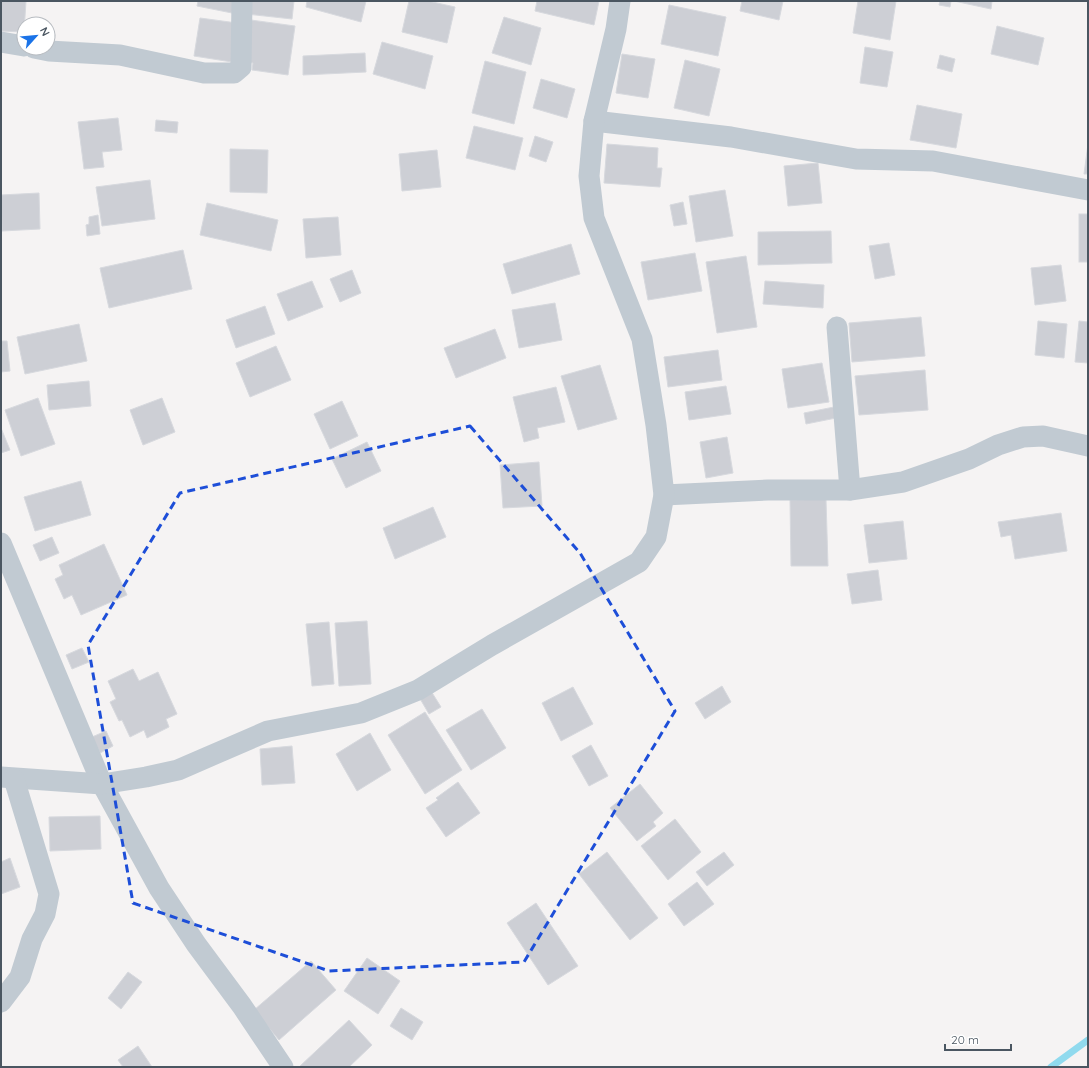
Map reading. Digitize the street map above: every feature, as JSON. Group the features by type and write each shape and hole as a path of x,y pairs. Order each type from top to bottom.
{"street":[{"path":"56,51 120,56 204,73 234,74 241,67 242,1"},
{"path":"1,1002 20,977 32,939 45,914 49,894 8,778 102,784 146,777 178,770 268,731 361,713 418,690 492,645 639,562 656,537 664,495 656,425 642,339 594,218 590,176 594,121 616,29 620,1"},
{"path":"1,42 16,45"},
{"path":"594,121 731,137 856,159 933,161 1088,190"},
{"path":"838,327 850,490"},
{"path":"664,495 768,490 850,490 903,482 969,459 998,445 1023,437 1043,436 1088,446"},
{"path":"1,543 102,784 159,888 196,944 242,1006 283,1067"}],"highlighted area":[{"path":"470,426 580,553 675,711 524,962 329,971 133,903 88,645 180,493"}],"building":[{"path":"1,1 26,1 25,16 16,16 16,32 1,31"},
{"path":"198,1 234,1 232,13 197,6"},
{"path":"247,1 294,1 292,19 246,14"},
{"path":"307,1 366,1 361,22 306,7"},
{"path":"409,1 428,1 455,7 447,43 402,32"},
{"path":"537,1 599,1 594,25 535,11"},
{"path":"742,1 783,1 779,20 740,11"},
{"path":"858,1 896,1 890,40 853,33"},
{"path":"940,1 951,1 950,7 939,5"},
{"path":"954,1 992,1 991,9"},
{"path":"669,5 726,17 718,56 661,44"},
{"path":"504,17 541,28 531,65 492,53"},
{"path":"200,18 237,23 232,62 194,56"},
{"path":"251,20 295,26 288,75 252,70 253,63 246,62"},
{"path":"997,26 1044,38 1038,65 991,54"},
{"path":"382,42 433,56 425,89 373,74"},
{"path":"865,47 893,52 887,87 860,83"},
{"path":"365,53 366,72 303,75 303,56"},
{"path":"622,54 655,59 648,98 616,93"},
{"path":"940,55 955,59 952,72 937,68"},
{"path":"685,60 720,69 709,116 674,108"},
{"path":"485,61 526,72 514,124 472,113"},
{"path":"541,79 575,89 567,118 533,108"},
{"path":"917,105 962,114 956,148 910,140"},
{"path":"118,118 122,150 102,152 104,167 84,169 78,122"},
{"path":"156,120 178,122 177,133 155,131"},
{"path":"474,126 523,138 515,170 466,158"},
{"path":"535,136 553,142 546,162 529,156"},
{"path":"607,144 658,148 657,168 662,168 660,187 604,183"},
{"path":"1088,144 1088,174 1084,174"},
{"path":"230,149 268,150 267,193 230,192"},
{"path":"437,150 441,187 402,191 399,154"},
{"path":"818,163 822,203 788,206 784,166"},
{"path":"150,180 155,219 102,226 96,187"},
{"path":"725,190 733,236 696,242 689,196"},
{"path":"39,193 40,229 2,231 1,195"},
{"path":"683,202 687,224 674,226 670,205"},
{"path":"207,203 278,220 271,251 200,235"},
{"path":"1079,214 1088,214 1088,262 1079,262"},
{"path":"98,215 100,234 87,236 86,225 89,224 89,217"},
{"path":"338,217 341,255 306,258 303,219"},
{"path":"831,231 832,263 758,265 758,232"},
{"path":"889,243 895,275 875,279 869,246"},
{"path":"571,244 580,274 512,294 503,264"},
{"path":"183,250 192,289 109,308 100,268"},
{"path":"695,253 702,291 648,300 641,262"},
{"path":"746,256 757,327 717,333 706,262"},
{"path":"1061,265 1066,301 1035,305 1031,268"},
{"path":"352,270 361,293 340,302 330,279"},
{"path":"312,281 323,307 288,321 277,294"},
{"path":"765,281 824,285 823,308 763,304"},
{"path":"555,303 562,340 519,348 512,310"},
{"path":"265,306 275,334 236,348 226,320"},
{"path":"921,317 925,356 852,362 849,323"},
{"path":"1038,321 1067,324 1064,358 1035,355"},
{"path":"1079,321 1088,322 1088,363 1075,362"},
{"path":"79,324 87,361 25,374 17,337"},
{"path":"495,329 506,358 456,378 444,348"},
{"path":"1,341 7,341 10,371 1,372"},
{"path":"276,346 291,380 250,397 236,363"},
{"path":"718,350 722,380 668,387 664,357"},
{"path":"822,363 829,402 788,408 782,369"},
{"path":"600,365 617,419 578,430 561,376"},
{"path":"925,370 928,410 859,415 855,376"},
{"path":"89,381 91,406 49,410 47,385"},
{"path":"726,386 731,414 689,420 685,392"},
{"path":"556,387 565,422 537,428 539,438 524,442 513,397"},
{"path":"38,398 55,444 21,456 5,410"},
{"path":"162,398 175,432 143,445 130,410"},
{"path":"342,401 358,436 330,449 314,414"},
{"path":"834,407 836,418 806,424 804,413"},
{"path":"1,428 10,450 1,453"},
{"path":"727,437 733,473 706,478 700,442"},
{"path":"367,442 381,471 346,488 332,459"},
{"path":"539,462 542,506 503,508 500,465"},
{"path":"81,481 91,515 35,531 24,497"},
{"path":"826,499 828,566 791,566 790,500"},
{"path":"433,507 446,537 395,559 383,528"},
{"path":"1061,513 1067,551 1015,559 1011,535 1001,537 998,522"},
{"path":"903,521 907,559 869,563 864,525"},
{"path":"52,537 59,553 40,561 33,545"},
{"path":"104,544 127,595 81,615 72,595 64,599 55,579 63,575 59,565"},
{"path":"878,570 882,600 852,604 847,574"},
{"path":"367,621 371,684 339,686 335,623"},
{"path":"329,622 334,684 312,686 306,624"},
{"path":"82,648 89,662 72,669 66,655"},
{"path":"133,669 139,681 158,672 177,714 166,719 169,727 147,738 144,730 130,737 122,720 119,721 110,702 116,699 108,681"},
{"path":"722,686 731,702 705,719 695,703"},
{"path":"573,687 593,724 561,741 542,703"},
{"path":"431,691 441,707 429,714 419,697"},
{"path":"482,709 506,748 471,770 446,730"},
{"path":"425,712 462,770 425,794 388,735"},
{"path":"106,731 113,746 100,753 92,737"},
{"path":"370,733 391,770 357,791 336,754"},
{"path":"591,745 608,776 589,786 572,756"},
{"path":"292,746 295,783 262,785 260,749"},
{"path":"458,782 480,813 446,837 426,808 438,800 436,798"},
{"path":"640,784 663,813 653,822 656,826 637,841 610,808"},
{"path":"100,816 101,849 50,851 49,817"},
{"path":"675,819 701,852 668,880 641,846"},
{"path":"607,852 658,918 630,940 579,874"},
{"path":"724,852 734,865 707,886 696,872"},
{"path":"10,858 20,887 1,894 1,862"},
{"path":"697,882 714,904 684,926 668,904"},
{"path":"536,903 578,966 548,985 507,923"},
{"path":"367,958 400,981 378,1014 344,991"},
{"path":"311,961 336,990 279,1040 254,1010"},
{"path":"128,972 142,982 121,1009 108,998"},
{"path":"401,1008 423,1022 412,1040 390,1026"},
{"path":"349,1020 372,1045 349,1067 299,1067"},
{"path":"138,1046 152,1067 123,1067 118,1060"}],"waterway":[{"path":"1051,1067 1088,1040"}]}
